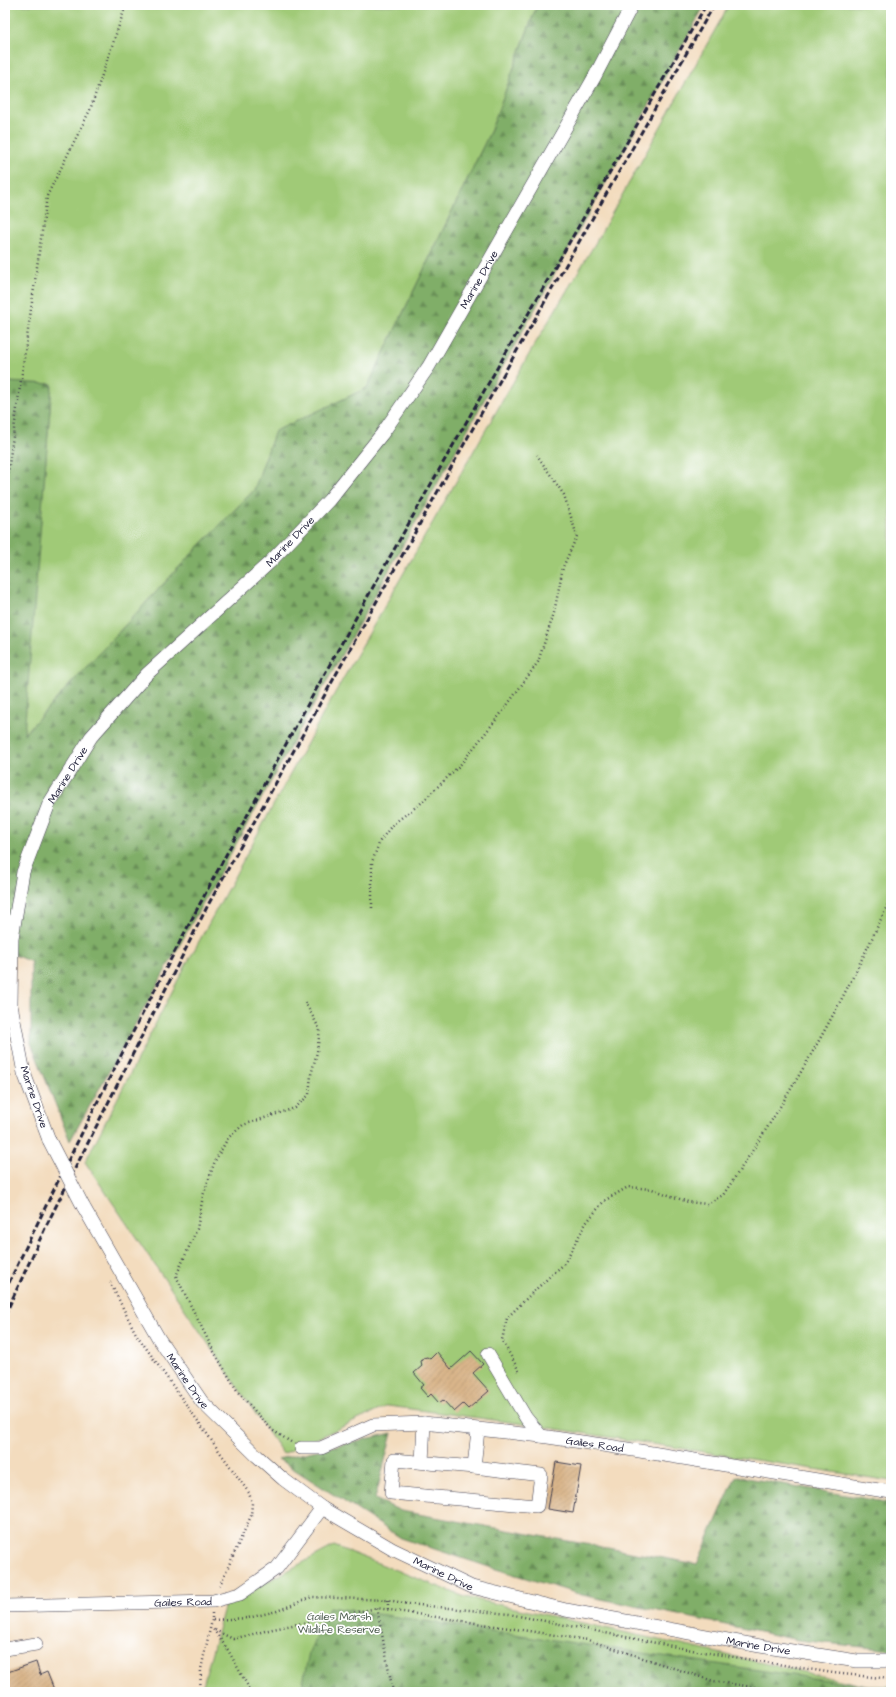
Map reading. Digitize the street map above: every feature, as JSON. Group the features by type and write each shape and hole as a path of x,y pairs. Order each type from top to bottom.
{"street":[{"name":"Marine Drive","path":"632,5 587,90 429,366 382,434 329,500 270,562 147,674 90,737 49,804 23,872 12,938 11,1005 24,1073 49,1140 83,1206 159,1339 202,1402 282,1479 322,1508 392,1549 472,1587 566,1610 760,1646 857,1661 891,1661"},
{"path":"488,1354 526,1418 541,1436"},
{"name":"Gailes Road","path":"301,1448 321,1448 373,1425 424,1423 541,1436 609,1446 891,1492"},
{"path":"422,1462 424,1423"},
{"path":"474,1467 478,1430"},
{"path":"394,1460 474,1467 541,1475 537,1506 392,1493 394,1460"},
{"name":"Gailes Road","path":"5,1606 213,1601 240,1594 277,1568 322,1508"},
{"path":"5,1649 36,1644"}],"path":[{"path":"5,493 47,196 90,110 126,5"},
{"path":"372,908 372,862 380,841 393,824 420,804 460,765 503,711 538,662 554,613 563,567 577,536 564,495 537,455"},
{"path":"519,1371 502,1340 507,1318 564,1264 586,1223 604,1201 628,1187 652,1189 688,1202 707,1204 723,1195 795,1082 852,979 891,897"},
{"path":"301,1448 272,1430 238,1392 213,1350 176,1276 197,1229 203,1196 215,1161 228,1138 243,1125 295,1108 309,1095 311,1075 317,1052 320,1030 304,1000"},
{"path":"388,1600 388,1609"},
{"path":"377,1608 393,1692"},
{"path":"212,1628 233,1639 273,1629 377,1608 388,1609 588,1640 713,1681 785,1692"},
{"path":"200,1692 201,1669 212,1628 212,1620"},
{"path":"212,1628 228,1650 251,1692"}],"green space":[{"path":"5,5 537,5 491,130 367,388 275,432 254,490 183,563 23,735 52,384 5,382"},
{"path":"537,5 705,5 70,1141 31,1043 31,962 5,951 5,382 52,384 24,734 183,563 254,490 275,431 367,388 491,130"},
{"path":"729,5 891,5 891,1481 524,1424 388,1406 283,1454 85,1162 179,978 328,705 535,344 593,247"},
{"path":"392,1433 375,1499 401,1511 697,1564 736,1476 891,1503 891,1650 798,1640 582,1595 486,1566 401,1538 278,1459"},
{"name":"Gailes Marsh Wildlife Reserve","path":"334,1546 465,1597 867,1686 891,1686 891,1692 201,1692 225,1604"},
{"path":"329,1607 867,1686 866,1692 301,1692 309,1652"}],"building":[{"path":"471,1351 483,1364 473,1373 489,1391 468,1409 463,1404 454,1412 443,1400 439,1403 431,1394 428,1397 420,1388 424,1385 414,1373 422,1366 421,1361 423,1358 427,1357 430,1359 437,1352 451,1369"},
{"path":"556,1462 581,1466 573,1513 548,1509"},
{"path":"36,1662 40,1675 47,1672 55,1692 5,1692 5,1673"}],"railway":[{"path":"5,1291 85,1126 255,802 343,641 523,322 706,5"},
{"path":"5,1315 47,1224 208,905 478,419 714,5"}]}
